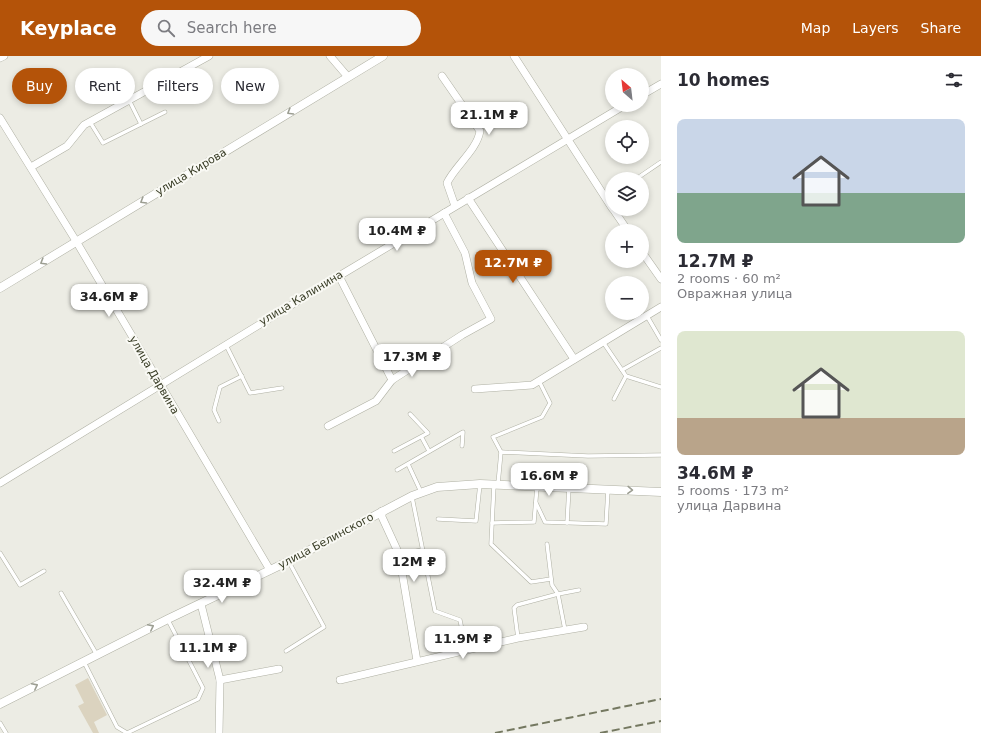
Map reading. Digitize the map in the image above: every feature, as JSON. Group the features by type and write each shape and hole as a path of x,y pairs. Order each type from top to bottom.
{"street":[{"path":"0,58 4,56"},
{"path":"135,96 209,56"},
{"path":"330,56 348,77"},
{"name":"улица Кирова","path":"0,288 383,56"},
{"path":"514,56 568,139 605,191"},
{"path":"442,76 480,132 479,139 453,171 447,183 455,206"},
{"path":"649,91 661,84"},
{"path":"31,167 67,146 84,125 121,104"},
{"name":"улица Калинина","path":"0,483 226,344 613,112"},
{"name":"улица Дарвина","path":"0,118 76,241 159,385 270,570"},
{"path":"468,198 574,359"},
{"path":"328,426 376,401 392,380 462,335 491,319 472,283 465,253 444,213"},
{"path":"649,262 661,279"},
{"path":"339,276 392,380"},
{"path":"649,314 661,307"},
{"path":"475,389 489,386 532,385 639,320"},
{"name":"улица Белинского","path":"0,704 168,619 289,561 382,511 421,492 437,487 480,484 661,492"},
{"path":"382,511 382,517 399,554 417,661"},
{"path":"201,604 220,680 219,733"},
{"path":"340,680 518,638 584,627"},
{"path":"220,680 279,669"}],"lane":[{"path":"130,104 142,124"},
{"path":"90,122 103,143 165,112"},
{"path":"646,172 661,162"},
{"path":"648,320 661,340"},
{"path":"603,342 626,376 661,387"},
{"path":"226,344 250,393 282,388"},
{"path":"622,370 661,348"},
{"path":"219,421 214,410 220,387 242,376"},
{"path":"614,398 626,376"},
{"path":"539,382 550,403 542,417 493,437 501,452 496,485 491,544 531,582 551,578"},
{"path":"394,451 422,438 428,433 410,414"},
{"path":"397,470 463,432 462,446"},
{"path":"422,438 429,451"},
{"path":"501,452 588,456 661,455"},
{"path":"408,464 421,492"},
{"path":"438,520 476,522 480,484"},
{"path":"492,523 534,522 537,487"},
{"path":"567,523 569,488"},
{"path":"536,502 545,522 606,524 608,490"},
{"path":"412,496 435,611 460,620 466,650"},
{"path":"546,544 552,585 558,594 565,630"},
{"path":"399,554 423,550"},
{"path":"0,553 20,585 44,571"},
{"path":"286,651 324,627 289,561"},
{"path":"518,638 514,608 517,605 579,590"},
{"path":"61,593 97,655"},
{"path":"84,662 117,728 127,733 198,698 203,688 168,619"},
{"path":"0,723 6,733"}],"shaded area":[{"path":"88,678 107,715 94,722 99,733 93,733 78,706 84,703 75,685"}],"railway":[{"path":"495,733 661,699"},
{"path":"600,733 661,721"}]}
